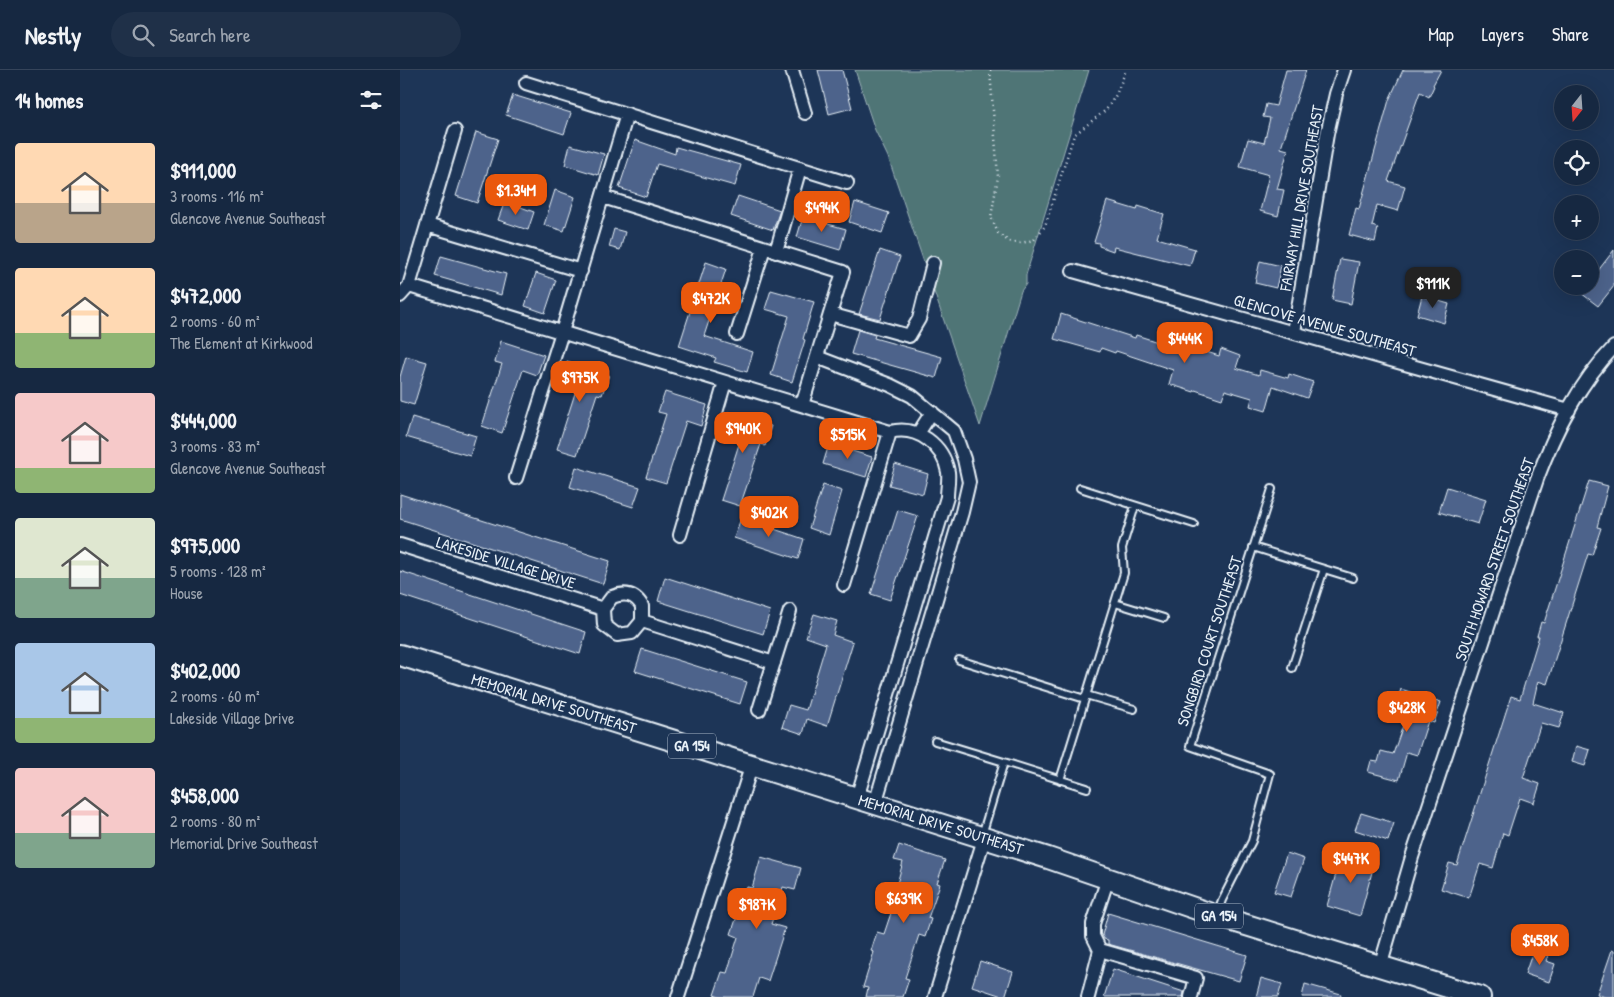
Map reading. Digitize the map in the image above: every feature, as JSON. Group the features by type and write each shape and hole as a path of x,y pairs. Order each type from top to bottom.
{"main road":[{"name":"MEMORIAL DRIVE SOUTHEAST","path":"400,654 1108,878 1217,916 1456,993 1480,997"}],"street":[{"path":"792,70 805,113"},
{"name":"FAIRWAY HILL DRIVE SOUTHEAST","path":"1294,332 1328,134 1336,94 1344,70"},
{"path":"526,83 847,183"},
{"path":"516,478 581,271 627,114"},
{"path":"455,131 427,225 404,291 562,332 890,432 901,429 919,432 934,446 942,458 948,473 947,496 866,801"},
{"path":"737,334 800,168"},
{"path":"603,197 843,272 802,406"},
{"path":"427,225 581,271"},
{"path":"830,314 909,336 919,320 933,263"},
{"name":"GLENCOVE AVENUE SOUTHEAST","path":"1073,271 1569,410"},
{"name":"SOUTH HOWARD STREET SOUTHEAST","path":"1380,967 1412,857 1537,479 1551,442 1569,410 1602,359 1614,347"},
{"path":"817,357 890,385 912,396 932,412 954,431 964,459 969,482 962,512 866,801"},
{"path":"680,535 726,382"},
{"path":"919,432 932,412"},
{"path":"844,585 890,432"},
{"name":"LAKESIDE VILLAGE DRIVE","path":"400,545 603,609"},
{"path":"626,594 633,596 642,606 642,621 632,633 617,635 604,625 603,609 612,597 626,594"},
{"path":"760,710 790,611"},
{"path":"642,621 774,662"},
{"path":"678,997 752,764"},
{"path":"935,997 983,838"},
{"path":"1088,997 1100,950 1093,936 1093,924 1108,878"},
{"path":"1100,950 1196,978 1191,997"}],"lane":[{"path":"1080,488 1194,524"},
{"name":"SONGBIRD COURT SOUTHEAST","path":"1217,916 1222,900 1252,841 1270,774 1190,746 1272,489"},
{"path":"1060,780 1124,573 1122,548 1135,506"},
{"path":"1253,547 1353,578"},
{"path":"1292,668 1324,569"},
{"path":"1115,603 1164,618"},
{"path":"959,660 1085,697 1134,709"},
{"path":"935,741 1087,788"},
{"path":"983,838 1004,762"}],"path":[{"path":"990,70 998,177 991,218 998,233 1008,241 1021,243 1034,240 1045,226 1074,135 1106,110 1116,95 1126,70"}],"green space":[{"path":"855,70 1089,70 1026,275 1026,284 1021,291 980,426 888,157 875,130"}],"building":[{"path":"818,70 842,70 852,108 829,114"},
{"path":"1286,70 1306,70 1281,148 1288,150 1277,189 1284,190 1278,216 1260,211 1269,175 1240,167 1248,139 1264,143 1270,118 1263,117 1266,104 1276,106"},
{"path":"1403,70 1441,70 1429,97 1420,92 1388,181 1405,186 1398,211 1377,205 1372,226 1378,228 1375,242 1349,235 1356,208 1359,209 1389,100"},
{"path":"513,95 571,113 564,134 506,115"},
{"path":"476,132 498,139 477,203 456,196"},
{"path":"635,140 675,154 676,147 741,165 735,186 657,164 646,197 619,188"},
{"path":"570,145 604,154 598,175 565,165"},
{"path":"555,190 575,197 564,231 544,225"},
{"path":"738,196 780,210 773,230 731,216"},
{"path":"505,201 534,212 528,230 498,220"},
{"path":"1107,201 1137,210 1138,206 1164,214 1157,238 1195,249 1190,266 1114,247 1113,251 1099,246 1099,243 1094,242"},
{"path":"855,202 889,213 882,233 849,222"},
{"path":"803,217 846,229 840,250 797,237"},
{"path":"614,229 625,232 620,250 609,247"},
{"path":"880,250 900,257 880,319 859,314"},
{"path":"1614,250 1614,286 1598,306 1584,295 1599,295 1599,269"},
{"path":"441,256 506,274 501,295 435,276"},
{"path":"1340,259 1359,262 1351,304 1332,300"},
{"path":"1260,261 1281,266 1276,288 1255,283"},
{"path":"706,262 726,269 704,336 753,352 747,372 714,362 716,358 679,346"},
{"path":"536,273 556,280 545,313 525,306"},
{"path":"771,290 814,302 792,382 771,375 789,316 765,309"},
{"path":"1422,296 1449,304 1444,323 1417,315"},
{"path":"1061,314 1135,338 1136,335 1180,349 1182,344 1219,356 1221,349 1240,356 1236,368 1259,375 1260,370 1288,378 1289,374 1313,382 1307,398 1273,386 1266,411 1250,406 1252,398 1225,390 1222,399 1195,390 1194,392 1169,384 1173,370 1116,351 1115,353 1101,348 1100,352 1054,339"},
{"path":"858,330 875,335 874,338 942,357 936,378 851,354"},
{"path":"501,341 544,355 537,375 523,370 502,433 482,426 502,364 495,362"},
{"path":"406,356 427,362 414,405 400,401 400,377"},
{"path":"567,361 609,375 602,395 597,394 577,455 557,449 577,387 560,381"},
{"path":"665,392 707,405 701,426 686,421 666,483 646,477 666,414 658,412"},
{"path":"728,412 771,426 765,446 761,444 740,506 721,500 741,438 722,432"},
{"path":"412,417 476,436 470,456 406,437"},
{"path":"829,444 872,457 866,477 823,464"},
{"path":"895,464 928,474 923,494 889,485"},
{"path":"576,467 640,487 633,507 570,487"},
{"path":"1589,481 1608,486 1597,527 1601,528 1592,555 1588,554 1547,684 1538,681 1533,703 1564,713 1559,728 1541,723 1523,778 1540,784 1534,803 1520,798 1508,835 1503,833 1493,868 1480,864 1469,898 1441,889 1449,863 1457,865 1511,696 1520,699 1539,636 1537,636 1541,622 1544,623"},
{"path":"823,485 842,491 829,535 809,528"},
{"path":"1447,487 1486,499 1478,524 1439,512"},
{"path":"400,494 610,561 603,584 400,519"},
{"path":"898,510 918,516 890,600 871,594"},
{"path":"741,518 804,539 798,559 734,538"},
{"path":"400,571 586,632 580,654 400,595"},
{"path":"665,577 770,611 763,634 658,601"},
{"path":"814,614 837,621 833,635 853,642 827,726 807,719 803,734 782,727 789,705 806,710 826,644 806,637"},
{"path":"642,649 747,682 740,704 635,671"},
{"path":"1401,689 1441,702 1434,723 1428,721 1417,755 1407,752 1399,780 1368,772 1371,761 1378,762 1381,751 1393,754 1407,714 1394,710"},
{"path":"1576,746 1590,750 1585,766 1572,762"},
{"path":"1361,813 1394,823 1388,841 1355,830"},
{"path":"899,845 945,860 937,883 940,884 928,918 931,919 925,937 919,935 905,978 909,979 903,997 866,997 868,988 863,987 874,952 871,951 877,932 884,934 898,892 895,891 903,862 894,860"},
{"path":"1342,852 1375,861 1360,916 1327,906"},
{"path":"1287,853 1304,859 1291,897 1274,892"},
{"path":"761,857 801,868 795,890 783,887 771,924 785,928 768,981 759,978 753,997 720,997 714,995 722,972 727,973 738,937 731,934 747,887 752,888"},
{"path":"1108,913 1247,955 1239,981 1108,944 1108,940 1104,939 1102,935"},
{"path":"1534,948 1549,953 1546,961 1555,964 1549,982 1525,974"},
{"path":"1612,950 1614,951 1614,997 1605,997 1597,994"},
{"path":"980,961 1013,972 1005,997 972,986"},
{"path":"1113,969 1184,992 1183,997 1104,997"},
{"path":"1261,978 1282,984 1278,997 1256,997"},
{"path":"1305,984 1341,994 1340,997 1302,997"}]}
